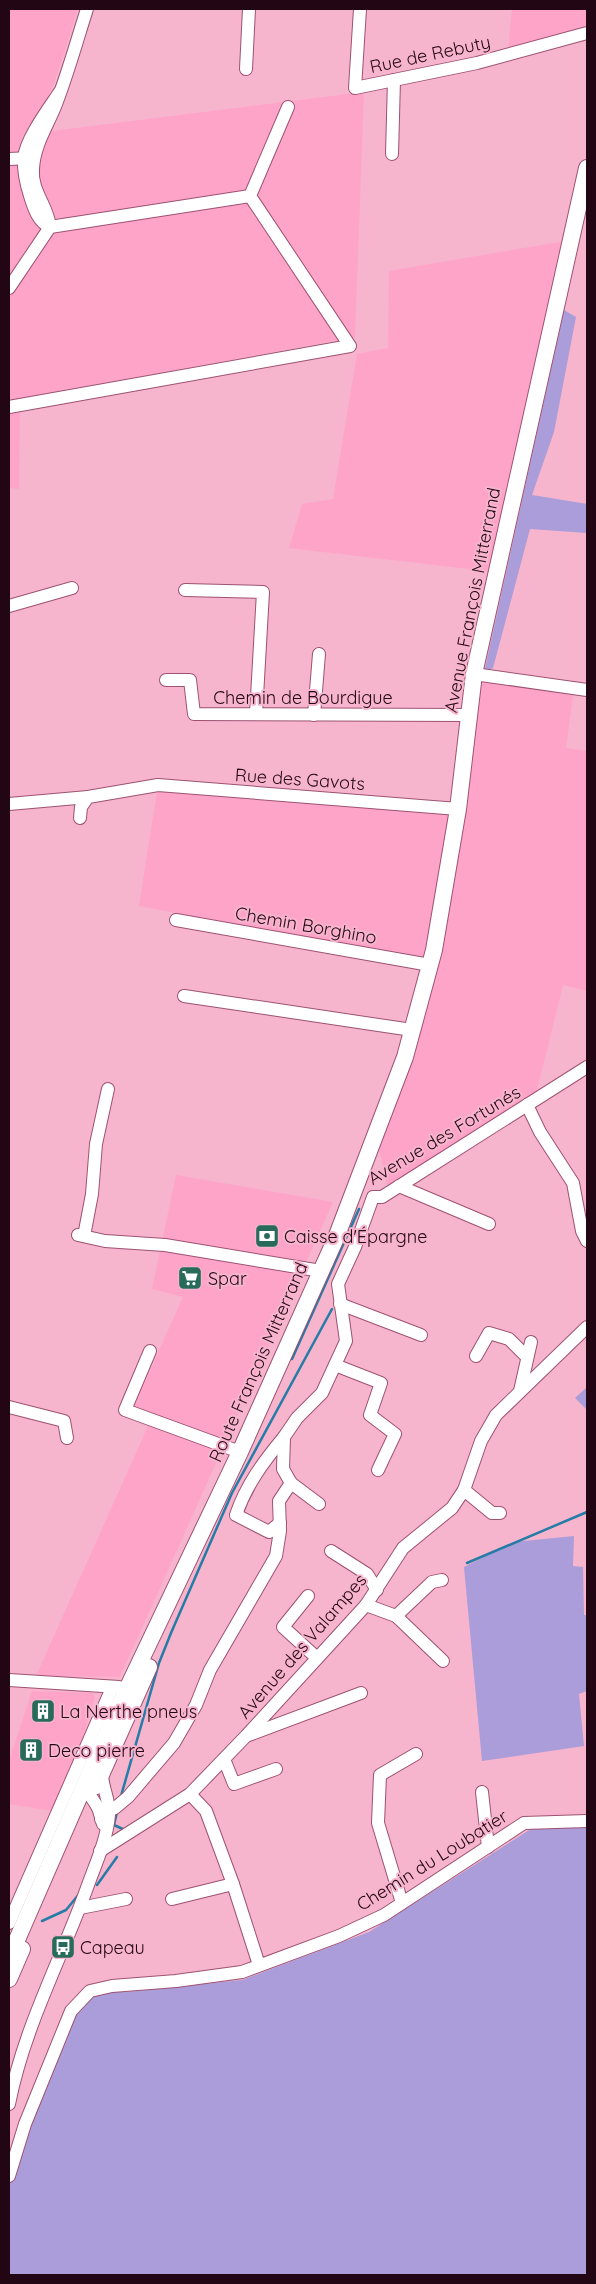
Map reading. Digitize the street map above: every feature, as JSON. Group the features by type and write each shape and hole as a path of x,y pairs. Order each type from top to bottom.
{"main road":[{"name":"Avenue François Mitterrand","path":"369,1156 405,1057 430,965 458,809 474,674 587,168"},
{"name":"Route François Mitterrand","path":"204,1528 321,1271 369,1156"},
{"path":"9,1958 128,1685 204,1528"},
{"path":"9,1979 65,1850 102,1774 153,1659 204,1528"}],"street":[{"path":"87,9 61,90 28,145 29,158 26,180 32,203 42,223 50,227 250,196"},
{"path":"246,69 249,9"},
{"name":"Rue de Rebuty","path":"360,9 355,88 477,63 587,33"},
{"path":"392,154 394,80"},
{"path":"250,196 288,108"},
{"path":"9,159 29,158"},
{"path":"9,407 350,346 250,196"},
{"path":"9,288 50,227"},
{"path":"9,606 72,588"},
{"path":"185,590 263,592 256,714"},
{"path":"314,714 320,654"},
{"path":"474,674 587,690"},
{"name":"Chemin de Bourdigue","path":"166,680 190,680 194,714 469,716"},
{"name":"Rue des Gavots","path":"9,804 88,797 158,786 458,809"},
{"path":"80,818 82,807 88,797"},
{"name":"Chemin Borghino","path":"176,920 430,965"},
{"path":"184,996 412,1030"},
{"name":"Avenue des Fortunés","path":"340,1304 338,1284 355,1247 373,1197 382,1197 587,1067"},
{"path":"108,1088 96,1144 92,1194 81,1236 104,1240 165,1245 321,1271"},
{"path":"527,1105 540,1132 573,1183 583,1211 582,1232 587,1241"},
{"path":"399,1186 488,1224"},
{"path":"340,1304 421,1335"},
{"path":"280,1523 269,1532 236,1514 242,1499 263,1462 297,1418 322,1393 346,1341 340,1304"},
{"name":"Avenue des Valampes","path":"100,1851 190,1794 246,1736 366,1604 403,1548 452,1508 464,1490 481,1441 496,1415 587,1327"},
{"path":"476,1356 489,1333 509,1339 527,1357"},
{"path":"519,1392 531,1342"},
{"path":"150,1351 126,1410 240,1452"},
{"path":"335,1365 381,1383 370,1415 396,1434 378,1470"},
{"path":"9,1407 64,1421 67,1438"},
{"path":"284,1437 283,1469 291,1483 319,1504"},
{"path":"105,1820 128,1797 174,1743 196,1705 210,1670 276,1556 280,1523 279,1501 291,1483"},
{"path":"464,1490 492,1513 500,1513"},
{"path":"331,1551 367,1574 377,1590"},
{"path":"396,1616 432,1582 442,1580"},
{"path":"308,1596 283,1626 317,1658"},
{"path":"366,1604 396,1616 443,1661"},
{"path":"9,1680 112,1688 128,1685"},
{"path":"105,1820 97,1806 90,1800 88,1788 118,1718 119,1705 112,1688"},
{"path":"9,1922 112,1688"},
{"name":"Avenue des Valampes","path":"246,1736 361,1693"},
{"path":"402,1903 378,1823 380,1776 416,1754"},
{"path":"224,1759 234,1784 276,1769"},
{"path":"9,2104 16,2069 31,2024 80,1908 100,1851 105,1820 102,1774"},
{"path":"482,1792 488,1847"},
{"path":"190,1794 206,1810 233,1884 259,1965"},
{"name":"Chemin du Loubatier","path":"9,2176 25,2124 71,2011 90,1991 112,1986 176,1981 242,1972 339,1936 384,1915 524,1823 587,1821"},
{"path":"172,1899 233,1884"},
{"path":"80,1908 126,1899"}],"shaded area":[{"path":"9,9 78,9 54,84 43,107 52,131 364,92 355,337 93,385 20,401 19,489 9,488"},
{"path":"512,9 587,9 587,30 508,52"},
{"path":"571,240 495,572 289,548 302,504 333,499 357,354 388,348 389,271"},
{"path":"564,310 576,317 554,432 532,495 587,504 587,533 530,529 493,668 484,673"},
{"path":"474,674 574,688 566,748 587,751 587,991 563,985 536,1094 388,1189 376,1137 431,960 139,906 158,785 457,809"},
{"path":"176,1175 333,1202 120,1677 36,1676 149,1424 134,1406 183,1297 152,1289"},
{"path":"587,1387 587,1410 575,1398"},
{"path":"574,1536 573,1566 583,1567 584,1615 587,1615 587,1691 579,1694 584,1746 482,1761 464,1567 514,1542"},
{"path":"32,1691 92,1693 95,1697 84,1734 52,1811 9,1804 9,1761"},
{"path":"537,1825 587,1825 587,2275 9,2275 9,2181 78,2010 89,1999 105,1992 127,1992 242,1980 369,1932"}],"waterway":[{"path":"292,1359 359,1209"},
{"path":"121,1796 159,1663 171,1633 232,1493 332,1309"},
{"path":"467,1563 587,1512"},
{"path":"117,1812 114,1825 125,1830"},
{"path":"97,1885 117,1857"},
{"path":"42,1921 66,1910 80,1893"}],"place":[{"name":"Caisse d'Épargne","path":"267,1236"},
{"name":"Spar","path":"190,1278"},
{"name":"La Nerthe pneus","path":"43,1711"},
{"name":"Deco pierre","path":"31,1750"},
{"name":"Capeau","path":"63,1947"}]}
